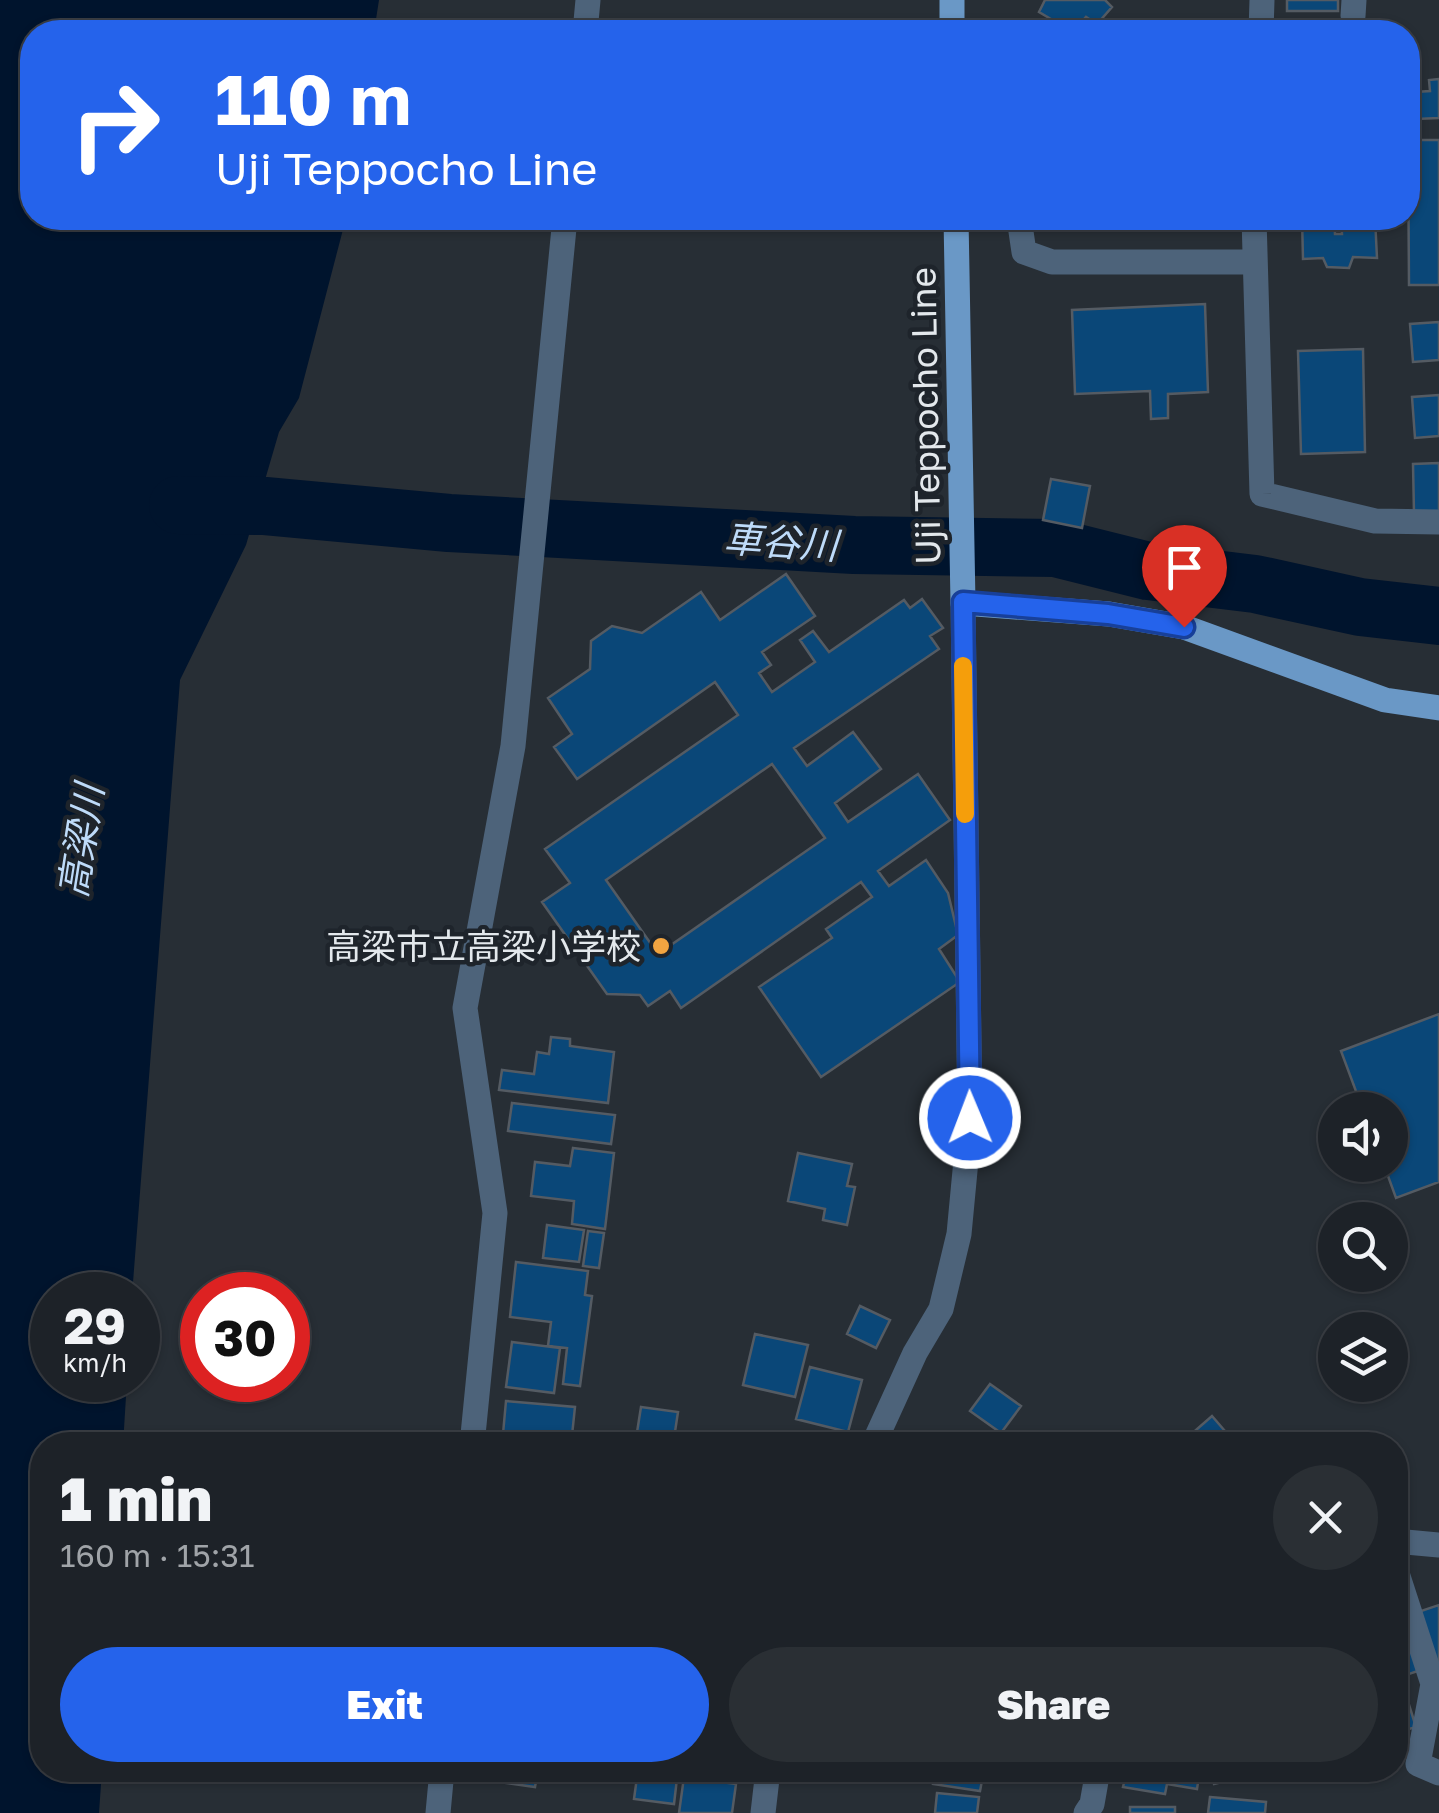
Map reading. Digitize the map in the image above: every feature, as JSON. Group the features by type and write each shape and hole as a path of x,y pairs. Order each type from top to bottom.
{"main road":[{"name":"Uji Teppocho Line","path":"956,230 963,602 1108,614 1184,627 1385,700 1439,708"}],"street":[{"path":"473,1432 494,1213 465,1008 513,746 564,230"},
{"path":"1021,230 1024,252 1052,262 1252,262"},
{"path":"1253,230 1262,494 1375,521 1439,522"},
{"path":"879,1432 915,1353 941,1309 959,1234 970,1118 963,602"},
{"path":"1408,1542 1439,1545"},
{"path":"1408,1606 1434,1684 1418,1764 1439,1773"},
{"path":"438,1813 441,1782"},
{"path":"763,1813 767,1782"},
{"path":"1086,1813 1096,1782"}],"water":[{"name":"高梁川","path":"0,0 379,0 376,20 20,20 20,230 343,230 299,398 279,432 246,545 180,680 134,1272 30,1272 30,1402 126,1402 124,1432 30,1432 30,1782 101,1782 99,1813 0,1813"}],"building":[{"path":"1045,0 1105,0 1112,7 1101,20 1053,20 1039,12"},
{"path":"1287,0 1338,0 1338,11 1287,11"},
{"path":"1439,79 1439,118 1420,119 1420,92 1430,91 1429,80"},
{"path":"1420,140 1439,140 1439,285 1409,285 1409,230 1420,230"},
{"path":"1302,230 1335,230 1335,234 1342,234 1342,230 1376,230 1377,258 1353,257 1349,268 1327,267 1323,258 1303,259"},
{"path":"1205,304 1208,392 1168,394 1168,418 1151,419 1150,391 1075,394 1072,310"},
{"path":"1439,322 1439,360 1413,362 1410,324"},
{"path":"1363,349 1365,452 1301,454 1298,351"},
{"path":"1439,395 1439,436 1415,438 1412,397"},
{"path":"1439,463 1439,513 1414,513 1413,464"},
{"path":"1051,479 1090,486 1082,528 1043,520"},
{"path":"786,574 815,616 762,652 771,665 759,673 772,692 815,662 800,640 813,631 829,652 904,600 910,608 922,599 943,628 930,636 939,649 794,748 807,766 853,732 881,769 835,803 848,822 918,774 950,820 878,871 889,886 926,860 948,893 958,935 939,949 960,982 821,1077 759,987 832,938 826,929 872,897 861,882 681,1008 670,991 648,1006 640,995 607,994 542,902 570,883 545,849 738,715 715,682 577,779 554,747 572,734 548,698 590,669 591,641 612,626 642,633 701,592 720,620","holes":["772,764 825,838 658,954 606,880"]},
{"path":"1439,1014 1439,1182 1396,1198 1390,1182 1408,1182 1408,1092 1356,1092 1341,1051"},
{"path":"551,1037 570,1039 570,1046 614,1052 608,1103 499,1090 502,1070 534,1074 537,1052 549,1054"},
{"path":"512,1103 615,1115 611,1144 508,1131"},
{"path":"573,1148 614,1153 605,1229 572,1224 574,1201 531,1196 535,1162 570,1166"},
{"path":"798,1153 852,1164 847,1186 855,1187 847,1225 823,1220 825,1209 788,1201"},
{"path":"547,1225 584,1230 579,1262 543,1258"},
{"path":"588,1231 604,1233 599,1268 583,1266"},
{"path":"516,1262 588,1271 585,1295 592,1296 580,1386 563,1384 567,1348 548,1346 551,1322 510,1317"},
{"path":"860,1306 890,1320 876,1348 847,1334"},
{"path":"755,1334 808,1345 795,1397 743,1385"},
{"path":"512,1342 560,1348 554,1393 506,1387"},
{"path":"810,1367 862,1380 848,1432 796,1419"},
{"path":"990,1384 1021,1406 1002,1432 970,1411"},
{"path":"506,1401 575,1407 572,1432 503,1432"},
{"path":"641,1407 678,1412 675,1432 637,1432"},
{"path":"1212,1416 1226,1432 1194,1432"},
{"path":"1439,1605 1439,1679 1418,1612"},
{"path":"1408,1617 1424,1669 1408,1674"},
{"path":"1408,1702 1416,1727 1408,1729"},
{"path":"498,1782 536,1782 535,1787"},
{"path":"636,1782 677,1782 674,1804 634,1799"},
{"path":"683,1782 736,1784 732,1813 679,1813"},
{"path":"933,1782 982,1782 980,1791"},
{"path":"1124,1782 1198,1782 1197,1789 1167,1784 1165,1794 1123,1787"},
{"path":"937,1793 979,1797 977,1813 935,1813"},
{"path":"1210,1797 1266,1802 1265,1813 1208,1813"},
{"path":"1130,1807 1175,1807 1175,1813 1130,1813"}],"waterway":[{"name":"車谷川","path":"178,505 265,506 449,523 854,545 1056,548 1148,571 1255,584 1360,607 1439,616"}],"slow traffic":[{"path":"963,666 965,814"}],"place":[{"name":"高梁市立高梁小学校","path":"661,946"}],"route":[{"path":"970,1118 963,602 1108,614 1184,627"}]}
